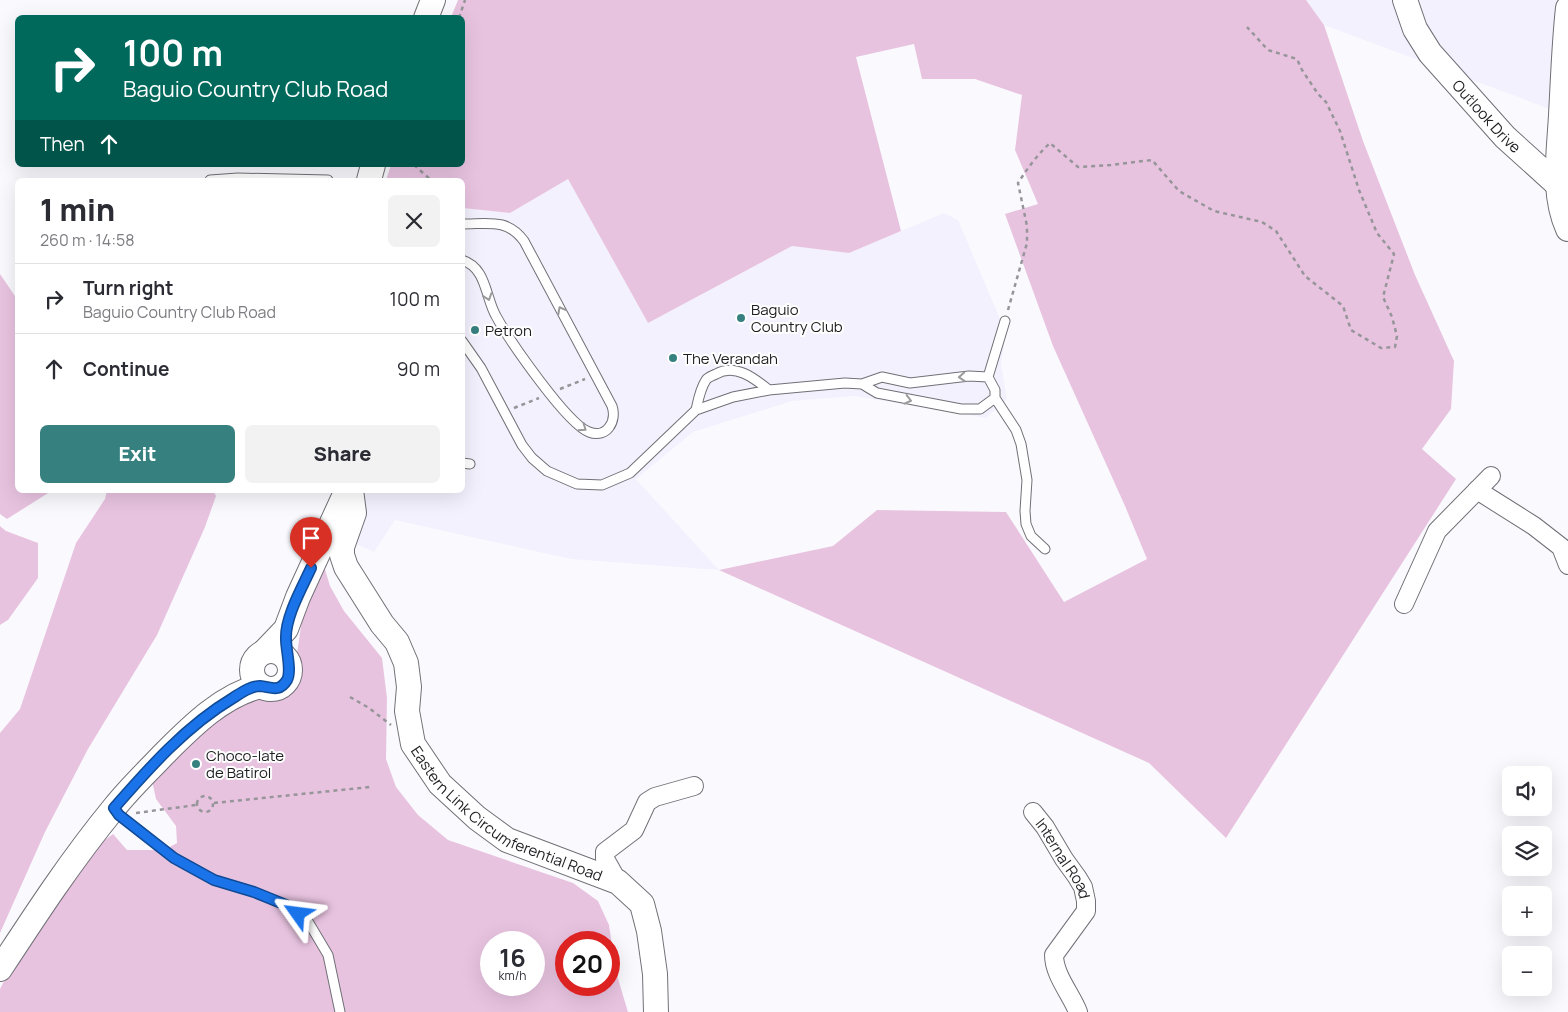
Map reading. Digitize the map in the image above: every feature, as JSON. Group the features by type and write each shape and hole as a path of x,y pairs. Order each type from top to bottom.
{"street":[{"path":"427,15 433,0"},
{"name":"Outlook Drive","path":"1405,0 1414,29 1430,53 1505,137 1557,184"},
{"path":"1568,8 1564,45 1557,184 1564,220 1568,229"},
{"path":"1404,604 1437,531 1491,476"},
{"path":"1477,490 1534,526 1561,547 1568,565"},
{"path":"253,685 252,664 286,629 298,597 346,493"},
{"name":"Eastern Link Circumferential Road","path":"351,493 354,514 342,547 342,555 346,567 382,624 397,642 406,663 409,687 407,711 414,744 440,784 478,818 507,840 618,882 642,904 649,932 656,1012"},
{"path":"0,969 52,890 116,812 139,780 185,733 211,711 253,685 271,689 284,684 290,672 286,629"},
{"path":"264,652 278,653 288,662"},
{"path":"618,882 605,859 605,852 634,830 647,802 655,797 694,786"},
{"name":"Internal Road","path":"1033,812 1045,827 1064,860 1077,877 1083,887 1086,900 1086,911 1054,955 1054,962 1058,972 1078,1012"}],"lane":[{"path":"465,224 508,226 517,232 524,241 612,406 615,413 607,431 590,433 580,428 557,403 503,329 489,300 482,276 476,267 465,262"},
{"path":"1005,321 988,377 995,390 995,398 1016,430 1021,444 1027,480 1026,524 1031,536 1045,549"},
{"path":"465,345 481,368 522,444 532,458 547,471 577,484 602,485 630,473 696,410 733,397 769,390 845,383 862,384 882,377 910,384 969,376 988,377"},
{"path":"696,410 700,392 706,379 722,370 735,370 752,377 769,390"},
{"path":"862,384 877,393 961,410 980,409 995,398"},
{"path":"116,812 174,858 214,880 254,892 286,905 310,923 328,955 340,1012"}],"path":[{"path":"460,15 465,0"},
{"path":"1005,321 1027,243 1027,226 1018,183 1026,170 1050,143 1078,167 1111,166 1152,160 1179,191 1214,211 1262,222 1276,231 1305,276 1343,306 1351,330 1381,348 1395,347 1397,336 1392,317 1383,297 1394,254 1378,233 1371,219 1359,190 1340,131 1326,102 1318,94 1297,59 1268,50 1247,26"},
{"path":"416,167 429,178"},
{"path":"350,697 369,708 391,726"},
{"path":"214,803 370,787"},
{"path":"203,795 210,796 214,803 212,809 207,812 201,812 196,805 198,798 203,795"},
{"path":"116,812 196,805"}],"shaded area":[{"path":"458,0 1306,0 1324,25 1363,141 1415,275 1454,361 1451,409 1422,449 1456,479 1226,838 1149,763 719,570 833,546 877,510 1006,512 1064,602 1147,559 1053,346 1005,214 1038,204 1015,150 1022,95 975,79 922,79 914,44 856,57 901,231 849,253 792,246 648,323 568,179 510,213 465,208 465,178 387,178 390,167 465,167 465,15 452,15"},
{"path":"1306,0 1568,0 1566,115 1324,25"},
{"path":"568,179 648,323 792,246 849,253 944,213 958,220 1006,333 1001,363 1007,399 986,418 855,396 792,401 693,432 636,479 719,570 571,559 395,520 374,552 337,535 358,493 465,493 465,208 510,213"},
{"path":"0,274 15,296 15,493 48,493 7,519 0,514"},
{"path":"106,493 214,493 216,496 205,527 157,635 88,749 45,832 0,933 0,733 20,709 76,543 105,499"},
{"path":"0,526 6,531 38,543 38,578 8,620 0,625"},
{"path":"324,566 330,586 344,611 382,658 387,698 386,759 396,787 418,815 448,840 573,883 598,901 610,931 555,931 555,996 620,996 620,985 628,1012 0,1012 0,989 15,959 87,853 113,834 127,850 164,850 177,843 176,826 156,799 151,776 220,716 243,702 266,698 287,682 297,654 305,598"}],"place":[{"name":"Baguio Country Club","path":"741,318"},
{"name":"Petron","path":"475,330"},
{"name":"The Verandah","path":"673,358"},
{"name":"Choco-late de Batirol","path":"196,764"}],"route":[{"path":"298,914 286,905 254,892 214,880 174,858 119,815 114,808 185,733 211,711 246,689 261,686 267,689 274,689 286,682 290,672 286,629 311,568"}]}
